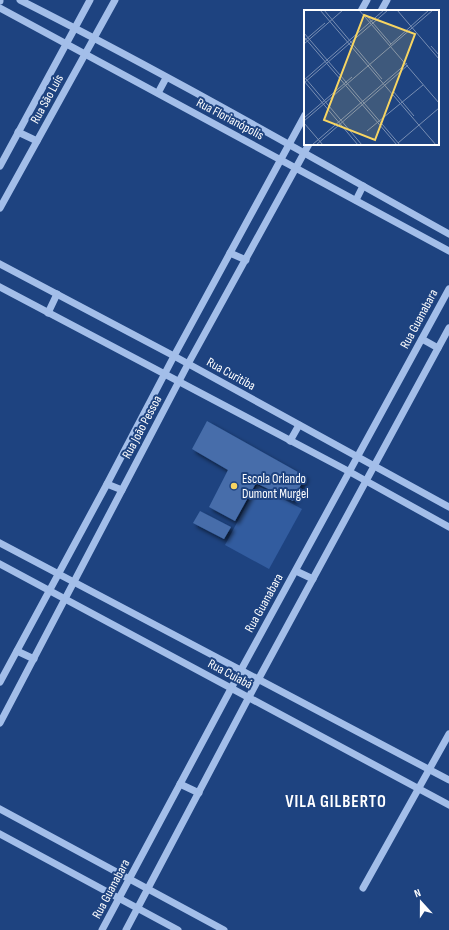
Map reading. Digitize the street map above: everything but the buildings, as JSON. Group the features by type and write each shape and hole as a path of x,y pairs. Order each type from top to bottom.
{"street":[{"name":"Rua Florianópolis","path":"20,0 290,144 449,234"},
{"name":"Rua São Luís","path":"0,166 90,0"},
{"name":"Rua São Luís","path":"0,208 115,0"},
{"path":"362,10 367,0"},
{"path":"382,10 387,0"},
{"name":"Rua Florianópolis","path":"0,8 449,251"},
{"path":"158,93 166,78"},
{"name":"Rua João Pessoa","path":"0,682 174,356 304,118"},
{"path":"18,132 37,141"},
{"name":"Rua João Pessoa","path":"0,723 75,583 188,364 308,145"},
{"path":"356,200 362,186"},
{"path":"230,253 246,260"},
{"name":"Rua Curitiba","path":"0,264 174,356 449,508"},
{"path":"0,287 178,383 350,472 449,527"},
{"name":"Rua Guanabara","path":"102,930 130,880 240,670 296,571 449,289"},
{"path":"48,313 56,294"},
{"path":"126,930 258,680 449,328"},
{"path":"422,339 438,348"},
{"path":"290,441 298,425"},
{"path":"107,484 122,490"},
{"name":"Rua Cuiabá","path":"0,543 58,575 449,780"},
{"name":"Rua Cuiabá","path":"0,564 449,805"},
{"path":"296,571 313,579"},
{"path":"17,651 34,659"},
{"path":"363,888 449,734"},
{"path":"180,784 199,793"},
{"path":"0,809 224,930"},
{"path":"0,834 178,930"}],"shaded area":[{"path":"257,485 302,509 269,569 225,545"}],"place":[{"name":"Escola Orlando Dumont Murgel","path":"234,486"}],"district":[{"name":"VILA GILBERTO","path":"336,802"}]}
